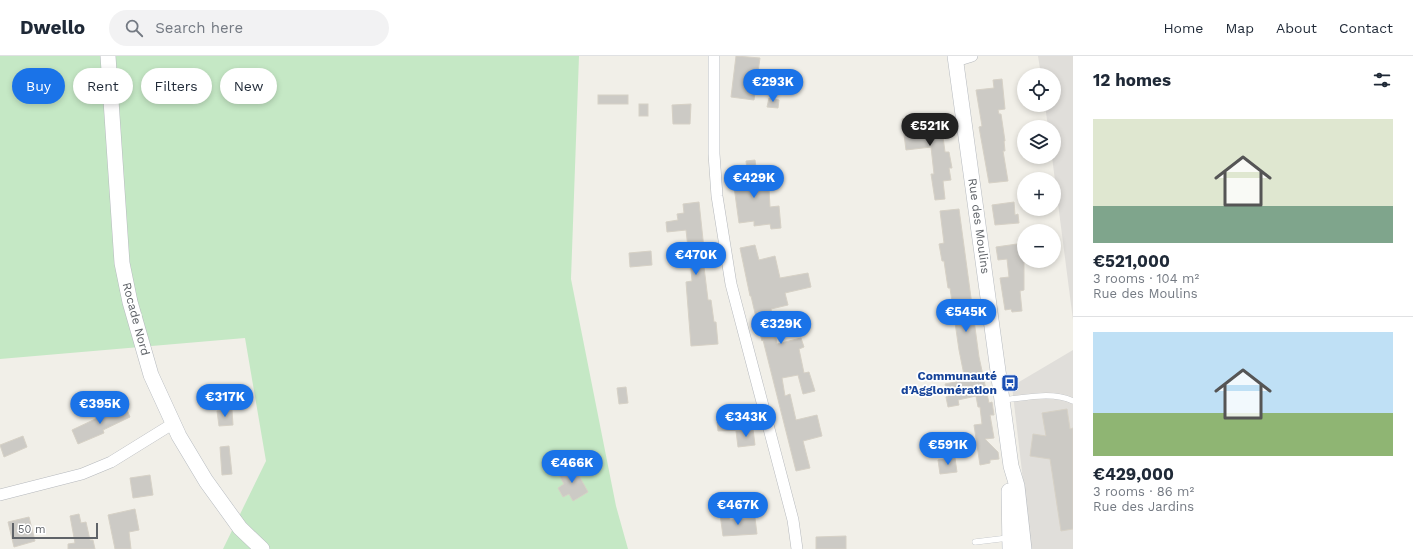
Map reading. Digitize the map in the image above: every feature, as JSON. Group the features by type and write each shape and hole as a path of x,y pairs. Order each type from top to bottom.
{"main road":[{"name":"Rocade Nord","path":"108,56 122,263 130,302 151,375 174,424 206,481 240,528 262,549"},
{"name":"Rue des Moulins","path":"956,58 1011,466 1009,488 1017,543"}],"street":[{"path":"714,56 714,161 717,196 731,284 793,520 797,549"},
{"path":"956,58 972,56"},
{"path":"0,495 82,474 111,462 174,424"}],"lane":[{"path":"1002,400 1048,395 1067,398 1073,401"},
{"path":"975,542 1017,543"}],"shaded area":[{"path":"1038,56 1073,56 1073,320 1060,216 1061,216 1061,172 1054,172 1053,164 1061,164 1061,120 1047,120 1046,112 1061,112 1061,68 1040,68"},
{"path":"1073,350 1073,549 1031,549 1012,386"}],"green space":[{"path":"0,56 579,56 571,279 616,506 628,549 223,549 266,461 245,338 0,359"}],"building":[{"path":"736,56 760,58 754,100 731,97"},
{"path":"1002,79 1005,109 998,110 999,114 1001,114 1005,141 1005,151 1003,151 1008,181 989,183 979,127 982,126 976,90 994,88 993,80"},
{"path":"598,95 628,95 628,104 598,104"},
{"path":"769,98 779,100 778,108 767,107"},
{"path":"639,104 648,104 648,116 639,116"},
{"path":"691,104 690,124 673,124 672,105"},
{"path":"940,114 945,152 949,152 952,168 949,168 951,180 943,181 945,199 935,200 931,174 934,174 931,147 906,150 902,119"},
{"path":"755,160 759,190 769,189 770,207 779,206 781,228 771,229 770,224 754,226 754,221 739,223 732,172 747,170 746,161"},
{"path":"699,202 704,249 708,249 710,266 704,267 708,300 711,300 714,322 716,322 718,344 691,346 686,282 692,281 690,258 677,259 676,249 688,248 686,230 667,232 666,222 678,220 677,214 684,213 683,204"},
{"path":"1014,202 1015,215 1017,214 1018,216 1019,223 995,225 992,205"},
{"path":"959,209 979,357 989,403 992,402 994,415 990,415 994,438 985,439 998,452 999,459 990,460 990,463 980,465 974,425 982,424 980,407 978,407 976,396 958,400 959,405 948,407 946,397 948,396 945,384 965,380 950,288 948,288 944,261 942,261 939,244 944,243 940,211"},
{"path":"1017,244 1017,268 1024,268 1024,290 1020,291 1022,311 1012,312 1011,309 1005,310 1000,278 1009,277 1007,259 998,260 996,247"},
{"path":"755,245 759,260 775,256 780,278 808,273 811,287 785,293 788,305 771,309 777,344 801,338 804,347 799,349 804,373 809,372 815,391 803,394 798,375 782,378 785,396 790,394 796,420 817,415 822,436 803,441 810,468 796,471 763,340 762,341 750,296 740,248"},
{"path":"651,251 652,265 630,267 629,253"},
{"path":"626,387 628,403 619,404 617,388"},
{"path":"125,405 130,417 103,430 104,433 78,444 72,430"},
{"path":"740,405 742,430 718,431 717,422 720,422 720,415 730,414 729,406"},
{"path":"1067,409 1070,429 1073,428 1073,529 1061,531 1050,459 1030,456 1033,434 1046,436 1042,413"},
{"path":"232,410 233,425 219,426 217,411"},
{"path":"753,429 755,445 738,447 736,431"},
{"path":"23,436 27,447 4,457 0,445"},
{"path":"229,446 232,474 222,475 220,447"},
{"path":"955,458 957,472 940,474 938,460"},
{"path":"573,465 588,492 573,501 569,494 563,497 558,488 564,484 558,473"},
{"path":"150,475 153,495 133,498 130,478"},
{"path":"135,509 139,530 129,532 131,549 115,549 108,515"},
{"path":"79,514 81,523 86,522 90,540 93,540 95,549 68,549 68,544 75,543 70,516"},
{"path":"720,514 729,514 730,520 755,518 757,534 723,536"},
{"path":"29,517 35,541 14,547 8,522"},
{"path":"846,536 846,549 816,549 816,537"}],"place":[{"name":"Communauté d’Agglomération","path":"1010,383"}]}
